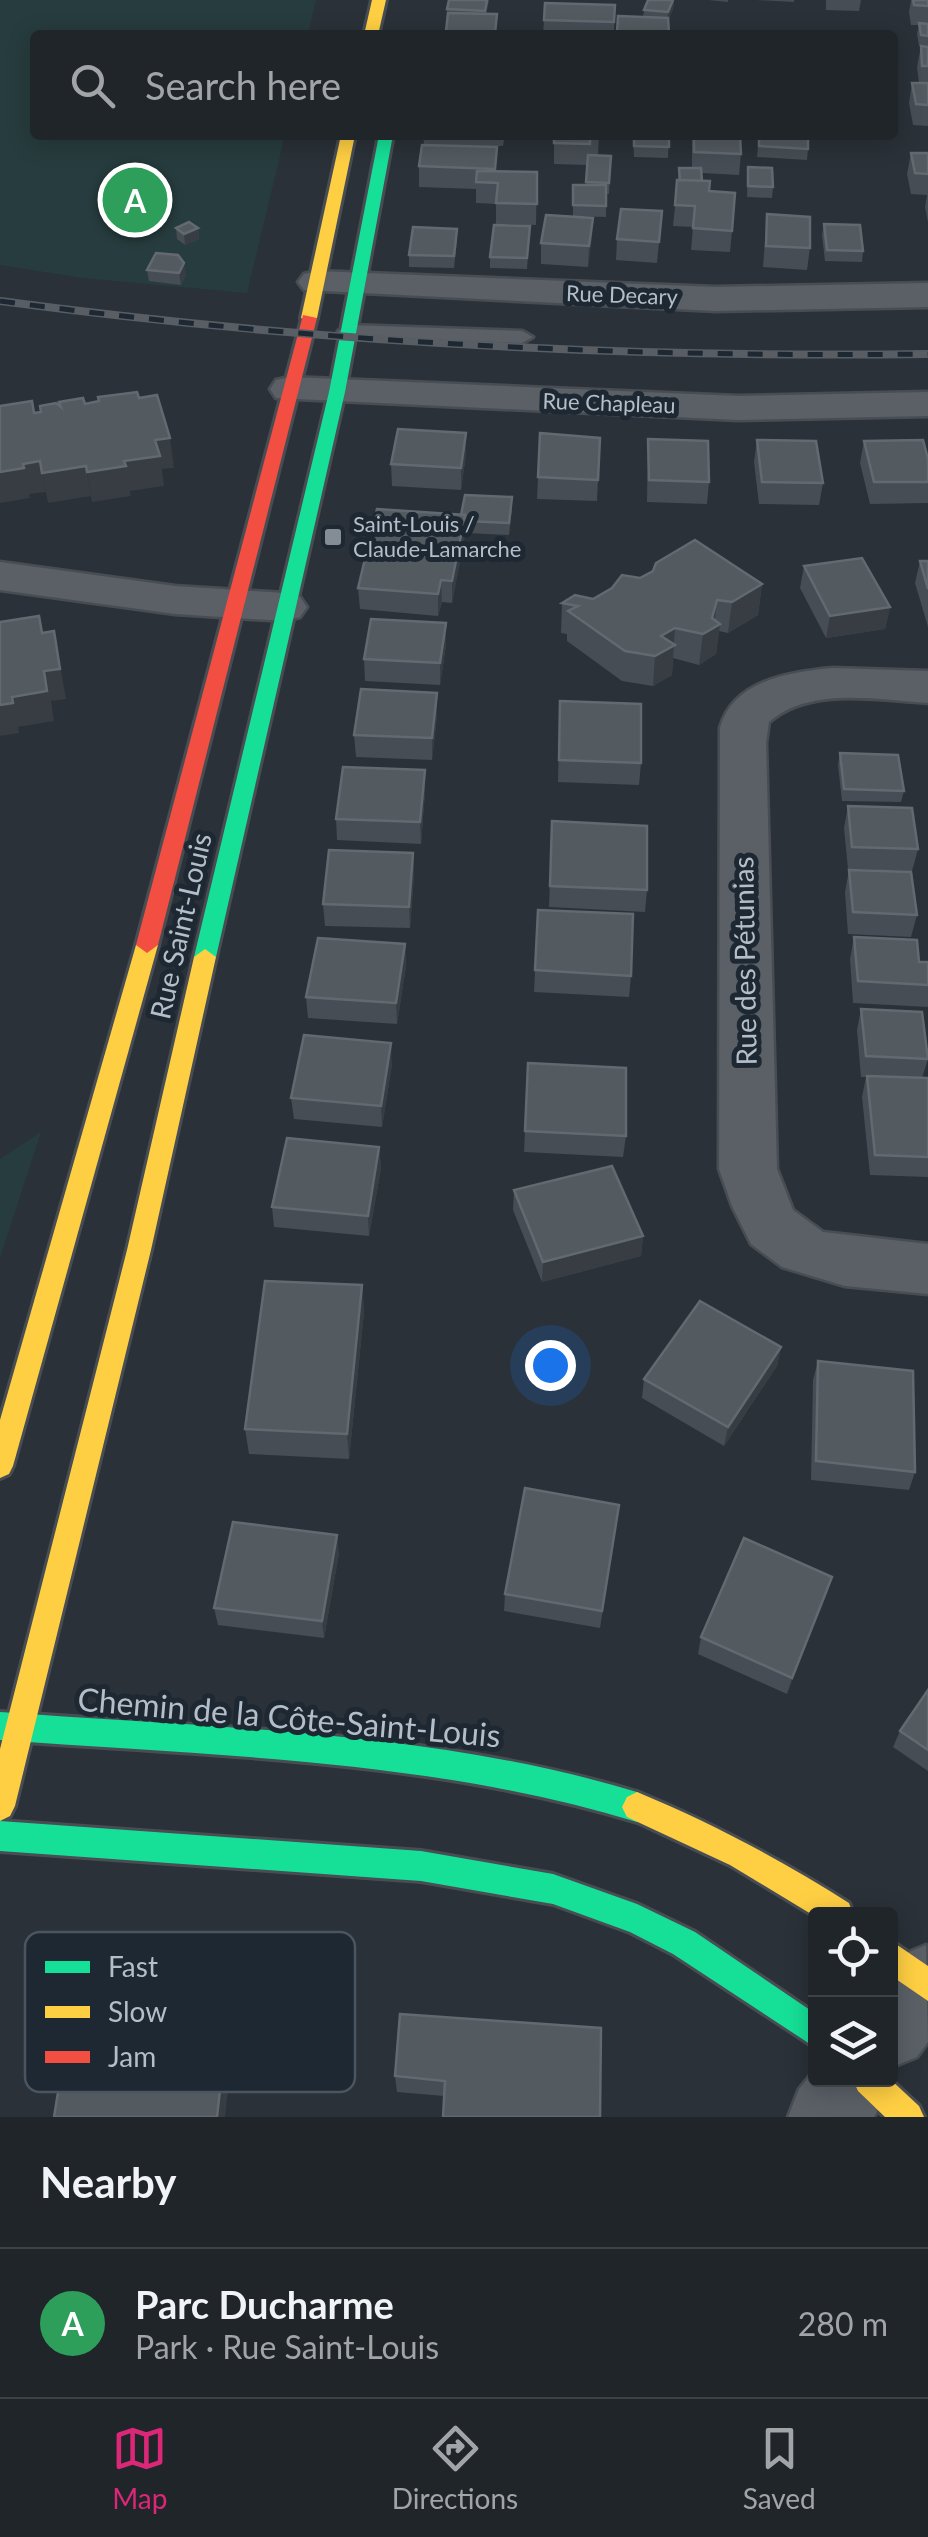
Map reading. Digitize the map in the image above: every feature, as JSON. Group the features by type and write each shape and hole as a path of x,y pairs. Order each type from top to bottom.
{"street":[{"path":"372,30 379,0"},
{"name":"Rue Saint-Louis","path":"0,1466 94,1146 236,604 317,282 347,140"},
{"name":"Rue Saint-Louis","path":"0,1806 10,1726 139,1250 284,607 337,392 385,140"},
{"name":"Rue Decary","path":"317,282 716,299 928,295"},
{"name":"Rue Chapleau","path":"290,389 738,408 928,404"},
{"path":"0,576 159,598 284,607"},
{"name":"Rue des Pétunias","path":"928,686 804,686 770,696 747,716 742,743 748,1169 773,1228 808,1251 865,1266 928,1269"},
{"name":"Chemin de la Côte-Saint-Louis","path":"10,1726 363,1751 529,1773 644,1806 707,1833 774,1870 828,1907"},
{"path":"0,1836 420,1865 527,1882 634,1918 674,1938 729,1971 808,2027"},
{"path":"827,2117 849,2087"},
{"path":"876,2087 908,2117"}],"lane":[{"path":"349,330 522,338"}],"green space":[{"path":"0,0 316,0 309,30 30,30 30,140 284,140 247,293 82,278 0,265"},
{"path":"41,1132 0,1258 0,1159"}],"building":[{"path":"449,0 487,0 485,11 447,9"},
{"path":"648,0 673,0 668,12 644,10"},
{"path":"913,0 928,0 928,6 914,5"},
{"path":"545,3 615,5 614,22 544,20"},
{"path":"448,13 497,14 495,30 446,30"},
{"path":"618,16 668,18 669,30 617,30"},
{"path":"919,23 928,24 928,36 921,35"},
{"path":"921,46 928,47 928,66 922,66"},
{"path":"912,83 928,83 928,105 916,104"},
{"path":"554,140 590,140 590,144"},
{"path":"634,140 669,140 669,147 634,146"},
{"path":"694,140 740,140 741,154 694,152"},
{"path":"759,140 808,140 808,149 759,146"},
{"path":"422,145 497,147 495,169 419,166"},
{"path":"911,153 928,153 928,174 915,173"},
{"path":"588,155 611,156 609,183 586,182"},
{"path":"748,167 772,168 773,187 748,186"},
{"path":"679,168 701,168 702,181 680,180"},
{"path":"477,171 537,172 537,204 496,203 498,183 476,182"},
{"path":"677,180 710,181 709,191 735,193 732,231 693,228 695,206 675,205"},
{"path":"573,185 606,185 606,206 573,205"},
{"path":"621,209 662,211 659,242 617,239"},
{"path":"767,214 810,217 810,248 766,246"},
{"path":"546,215 593,218 589,246 541,243"},
{"path":"189,222 198,228 184,234 176,228"},
{"path":"824,224 860,225 863,251 827,250"},
{"path":"494,225 530,226 527,258 490,257"},
{"path":"413,227 457,229 454,256 409,255"},
{"path":"156,253 178,255 184,263 179,273 147,270"},
{"path":"137,392 139,398 157,395 170,438 155,440 160,456 87,472 86,466 42,473 40,461 0,472 0,406 32,401 34,413 41,412 40,406 56,403 61,407 59,402 83,398 85,404 99,401 98,397"},
{"path":"398,429 466,433 461,468 391,464"},
{"path":"540,433 600,438 598,480 538,477"},
{"path":"648,439 708,441 709,482 649,480"},
{"path":"757,440 816,441 823,483 762,482"},
{"path":"923,440 928,482 874,482 864,441"},
{"path":"465,495 512,497 509,523 465,521 465,515 461,515"},
{"path":"377,509 465,515 452,581 441,580 438,594 358,588"},
{"path":"695,540 762,584 732,602 717,600 712,618 720,624 703,634 675,628 661,636 675,645 655,656 625,651 568,611 578,606 562,603 575,595 593,599 612,588 622,575 640,578 653,571 656,563"},
{"path":"862,558 890,607 830,616 804,566"},
{"path":"920,561 928,561 928,589"},
{"path":"39,616 42,633 54,631 60,669 44,671 47,691 12,697 13,703 0,705 0,622"},
{"path":"371,619 446,623 440,663 364,659"},
{"path":"361,689 437,693 432,738 354,735"},
{"path":"560,701 641,704 641,763 559,760"},
{"path":"840,753 898,755 904,791 844,789"},
{"path":"343,767 425,770 420,822 336,819"},
{"path":"848,806 912,808 918,849 852,847"},
{"path":"552,821 647,826 647,890 550,886"},
{"path":"329,850 413,853 409,907 323,904"},
{"path":"849,870 911,872 917,915 853,912"},
{"path":"538,910 633,914 631,976 535,970"},
{"path":"854,937 917,940 919,962 928,962 928,985 858,981"},
{"path":"318,938 405,944 396,1003 306,997"},
{"path":"861,1009 922,1012 928,1059 866,1056"},
{"path":"304,1035 391,1043 381,1106 291,1098"},
{"path":"528,1063 626,1068 626,1136 525,1131"},
{"path":"867,1076 928,1078 928,1157 875,1155"},
{"path":"287,1138 379,1147 368,1216 272,1207"},
{"path":"612,1166 643,1236 543,1262 514,1190"},
{"path":"265,1281 362,1285 347,1434 245,1429"},
{"path":"700,1301 781,1347 728,1427 644,1379"},
{"path":"818,1361 913,1371 915,1472 816,1461"},
{"path":"525,1488 619,1505 602,1611 505,1594"},
{"path":"233,1522 337,1535 322,1621 214,1608"},
{"path":"744,1538 832,1577 792,1678 701,1637"},
{"path":"928,1690 928,1750 900,1731"},
{"path":"400,2014 601,2028 600,2117 443,2117 445,2081 395,2076"},
{"path":"58,2092 220,2092 217,2117 54,2117"}],"railway":[{"path":"0,301 232,327 463,344 695,353 928,354"}],"traffic: fast":[{"path":"205,957 337,392 385,140"},
{"path":"0,1726 410,1757 558,1783 637,1807"},
{"path":"0,1836 421,1866 553,1889 637,1919 684,1943 808,2028"}],"traffic: slow":[{"path":"372,30 379,0"},
{"path":"309,318 347,140"},
{"path":"0,1466 147,945"},
{"path":"0,1806 139,1250 205,957"},
{"path":"637,1807 740,1855 827,1907"},
{"path":"898,1962 928,1986"},
{"path":"876,2087 908,2117"}],"traffic: jam":[{"path":"147,945 309,318"}],"place":[{"name":"Parc Ducharme","path":"135,200"},
{"name":"Saint-Louis / Claude-Lamarche","path":"333,537"}]}
